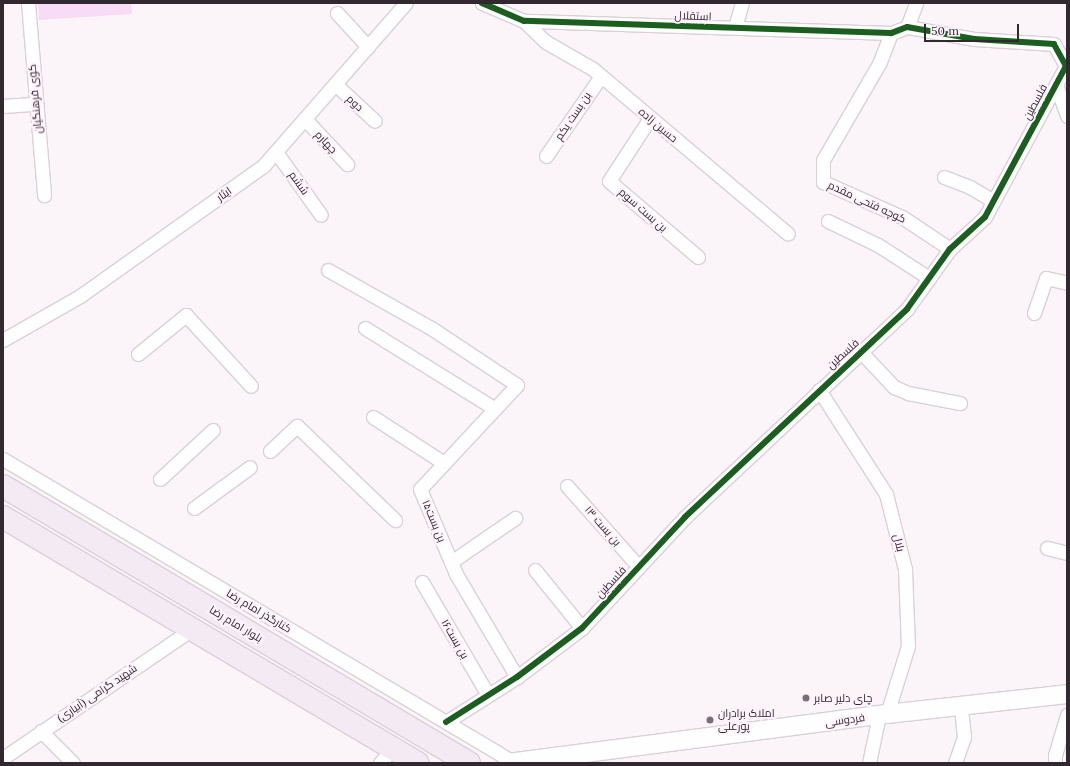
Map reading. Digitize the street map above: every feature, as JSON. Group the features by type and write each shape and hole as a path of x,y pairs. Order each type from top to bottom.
{"highway":[{"name":"بلوار امام رضا","path":"3,486 469,763"},
{"path":"3,516 192,629 387,756 417,763"}],"main road":[{"name":"فردوسی","path":"512,763 620,757 883,715 1067,694"}],"street":[{"name":"کوی فرهنگیان","path":"28,3 35,104 44,195"},
{"name":"ایثار","path":"3,340 80,296 264,166 406,3"},
{"name":"استقلال","path":"482,3 504,7 524,22 891,32 907,27"},
{"path":"735,27 742,3"},
{"path":"907,27 916,3"},
{"path":"337,13 368,47"},
{"name":"حسین زاده","path":"524,22 546,42 601,76 788,234"},
{"name":"فلسطین","path":"446,722 517,677 582,628 685,517 907,309 950,249 984,217 1067,66 1054,44 974,39 907,27"},
{"name":"کوچه فتحی مقدم","path":"891,32 880,62 823,160 823,182 902,217 950,249"},
{"name":"بن بست یکم","path":"546,156 601,76"},
{"name":"دوم","path":"335,84 375,121"},
{"path":"1056,85 1067,116"},
{"path":"3,106 35,104"},
{"name":"بن بست سوم","path":"650,118 609,181 698,257"},
{"name":"چهارم","path":"305,119 347,164"},
{"name":"ششم","path":"276,152 321,215"},
{"path":"944,177 970,187 993,201"},
{"path":"828,221 878,245 929,278"},
{"name":"بن بست۱۵","path":"328,270 431,328 518,385 420,489 451,562 517,677"},
{"path":"1034,313 1046,278 1067,283"},
{"path":"138,354 186,315 251,386"},
{"path":"364,328 495,409"},
{"path":"861,352 894,387 908,393 960,403"},
{"name":"بلال","path":"819,390 886,494 905,569 908,646 883,715 869,763"},
{"path":"373,417 444,463"},
{"path":"270,451 297,426 395,520"},
{"path":"160,479 213,430"},
{"name":"کنارگذر امام رضا","path":"3,459 446,722 512,763"},
{"path":"194,508 250,467"},
{"name":"بن بست ۱۳","path":"567,486 639,567"},
{"path":"48,513 61,494"},
{"path":"451,562 515,518"},
{"path":"1047,548 1067,552"},
{"path":"177,589 191,570"},
{"path":"535,570 582,628"},
{"name":"بن بست۱۶","path":"422,582 488,695"},
{"name":"شهید گرامی (آبیاری)","path":"3,758 192,629"},
{"path":"955,763 964,737 961,706"},
{"path":"1055,763 1054,755 1067,715"},
{"path":"41,731 73,763"}],"shaded area":[{"path":"38,3 131,3 132,14 39,20"}],"cycle path":[{"path":"446,722 517,677 582,628 685,517 907,309 950,249 985,217 1066,66 1054,44 974,39 907,27 891,33 524,21 482,3"}],"place":[{"name":"چای دلیر صابر","path":"806,698"},
{"name":"املاک برادران پورعلی","path":"710,720"}]}
